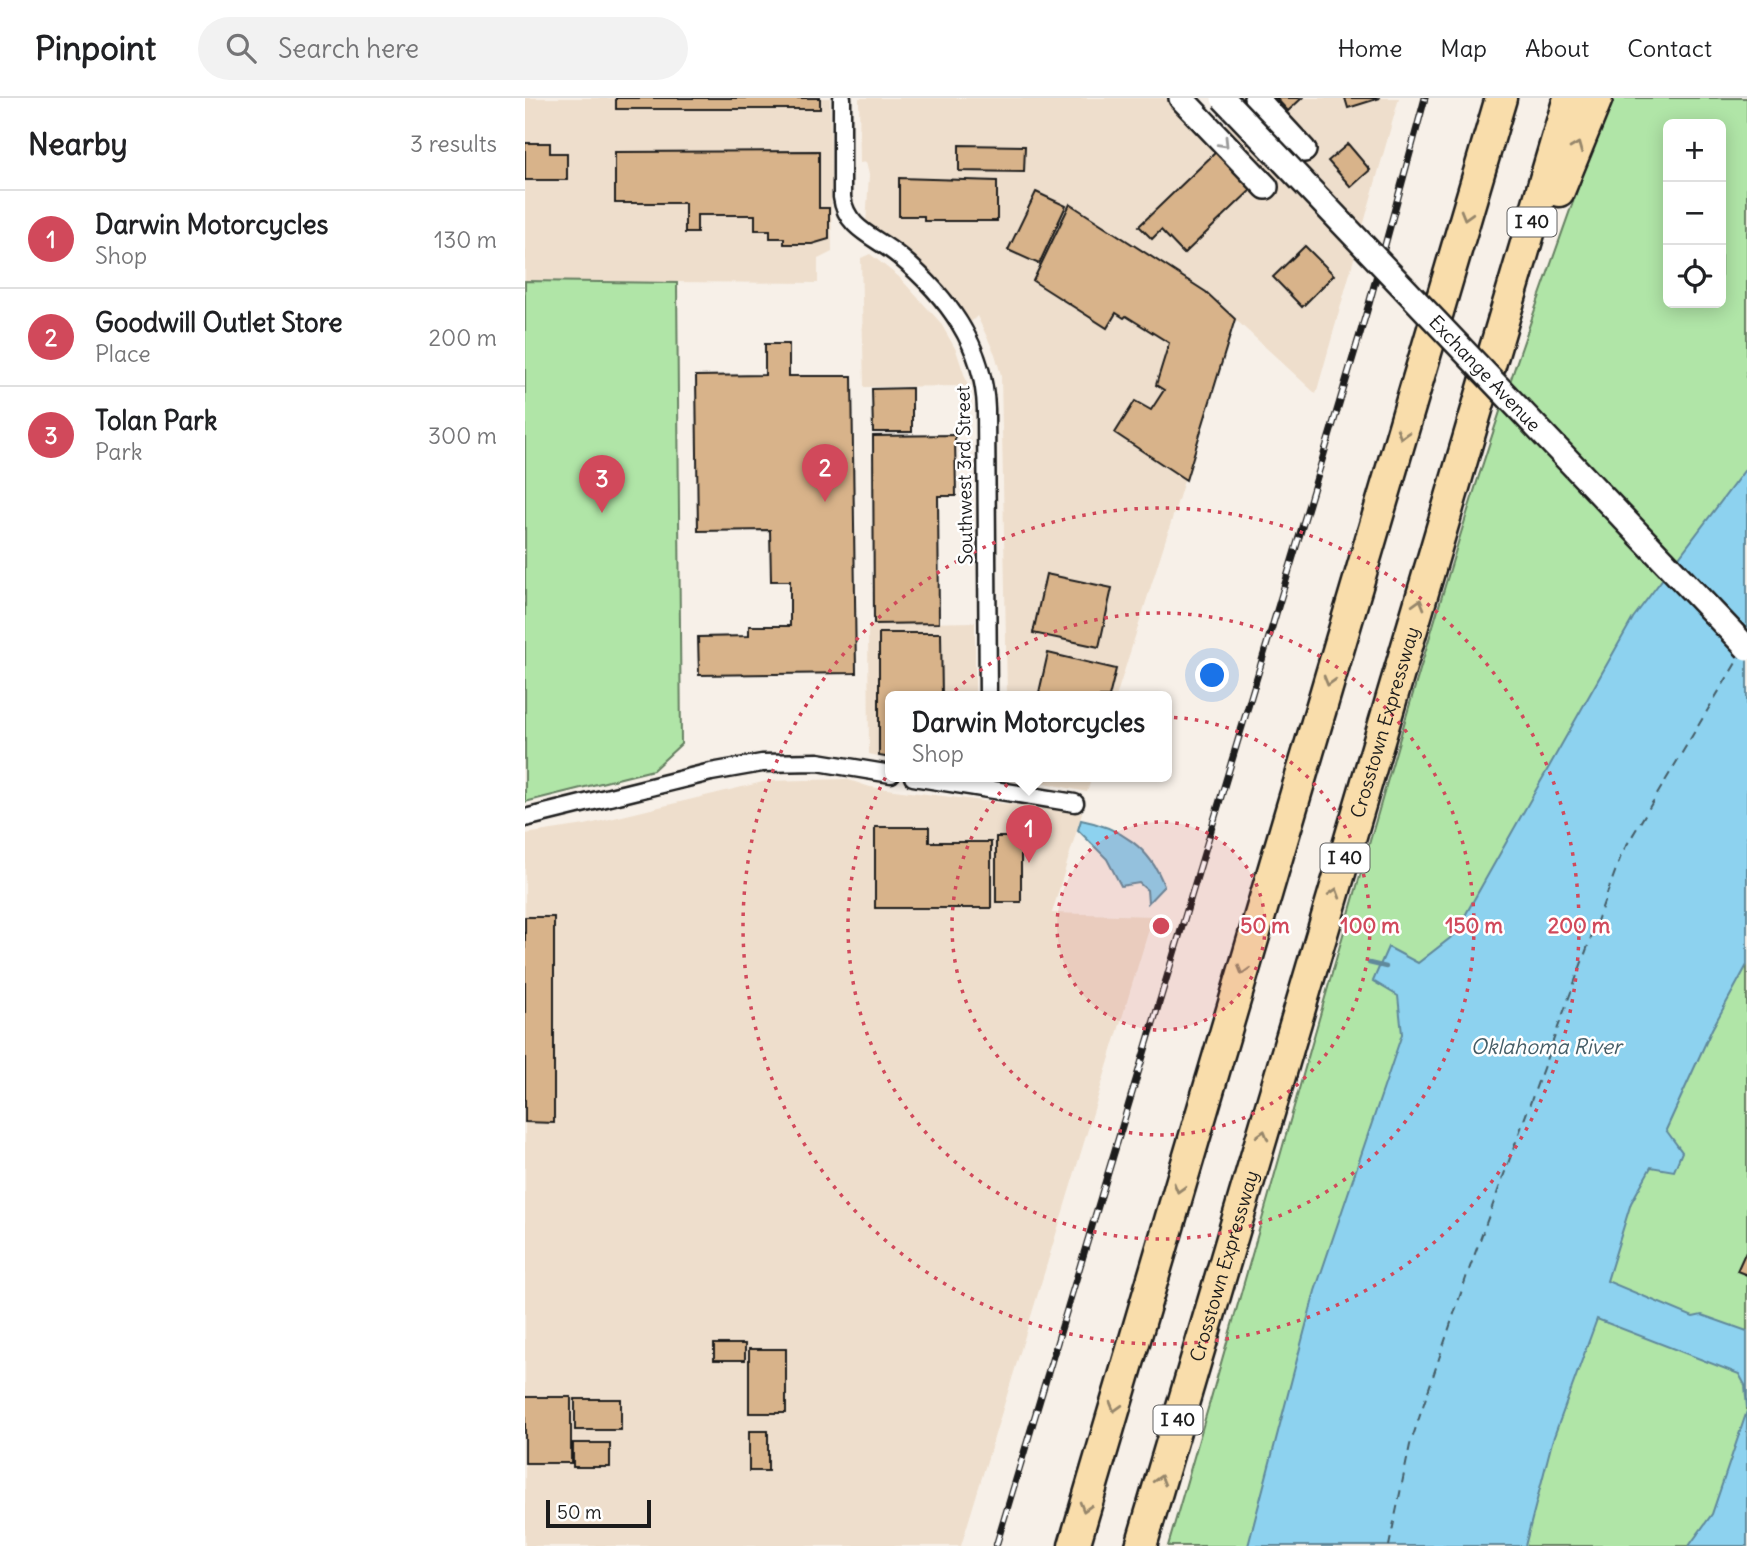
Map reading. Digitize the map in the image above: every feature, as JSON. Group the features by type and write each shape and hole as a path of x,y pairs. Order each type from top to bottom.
{"highway":[{"path":"1484,154 1487,98"},
{"path":"1074,1546 1501,98"},
{"name":"Crosstown Expressway","path":"1141,1546 1569,98"},
{"path":"1495,346 1597,98"}],"main road":[{"path":"1181,98 1266,187"},
{"name":"Exchange Avenue","path":"1223,98 1747,648"},
{"path":"1256,98 1304,149"}],"street":[{"name":"Southwest 3rd Street","path":"842,98 842,198 845,213 855,226 900,256 941,297 969,336 983,376 986,409 988,691"},
{"path":"1266,187 1304,149"},
{"path":"525,818 711,772 762,763 818,762 885,773"},
{"path":"989,783 1075,803"}],"shaded area":[{"path":"525,98 830,98 832,252 818,259 818,283 525,281"},
{"path":"859,98 1171,98 1211,140 1252,98 1399,98 1316,394 1235,319 1118,691 1007,691 1001,375 995,354 977,316 970,323 954,299 913,256 866,224 869,175 866,162 860,163"},
{"path":"870,254 899,277 940,322 956,350 968,386 864,387 861,258"},
{"path":"975,622 975,691 885,691 885,758 869,754 868,624"},
{"path":"846,779 870,787 1082,813 1052,913 1153,916 961,1546 525,1546 525,834 585,825 767,781"},
{"path":"1041,782 1090,782 1087,792"}],"green space":[{"path":"1610,98 1747,98 1747,1546 1168,1546 1379,811 1451,566 1507,389"},
{"path":"525,281 677,283 681,744 653,770 525,802"}],"water":[{"name":"Oklahoma River","path":"1747,467 1747,965 1712,1029 1666,1130 1682,1152 1674,1171 1651,1167 1631,1203 1607,1281 1693,1317 1702,1315 1747,1331 1747,1408 1745,1385 1739,1374 1597,1319 1552,1442 1525,1546 1248,1546 1315,1291 1402,1034 1398,996 1373,981 1388,947 1418,963 1454,935 1633,618"},
{"path":"1081,820 1121,834 1142,850 1151,861 1164,886 1148,903 1147,890 1139,883 1121,886 1107,859 1078,830"},
{"path":"1747,1411 1747,1546 1689,1546 1712,1514"}],"building":[{"path":"616,98 820,98 820,109 616,109"},
{"path":"1276,98 1302,98 1288,111"},
{"path":"1345,98 1380,98 1348,108"},
{"path":"525,143 550,143 550,153 567,153 567,180 525,180"},
{"path":"1348,144 1370,170 1351,187 1328,161"},
{"path":"959,145 1025,146 1024,172 959,171"},
{"path":"1218,150 1254,187 1184,254 1161,230 1152,239 1139,226"},
{"path":"819,151 819,208 829,208 829,239 812,244 784,244 784,238 770,238 770,230 755,230 755,215 697,215 697,233 685,233 685,203 615,203 615,152"},
{"path":"899,178 997,181 997,221 924,221 924,216 899,216"},
{"path":"1036,192 1066,206 1039,264 1008,250"},
{"path":"1070,204 1206,292 1235,319 1186,480 1115,433 1135,401 1151,410 1164,390 1156,385 1169,343 1126,316 1124,318 1116,313 1107,328 1033,281"},
{"path":"1305,246 1334,275 1302,307 1273,277"},
{"path":"765,344 789,344 789,376 852,376 856,673 699,675 698,637 749,636 749,626 790,626 790,581 771,581 770,530 698,531 696,376 765,375"},
{"path":"912,388 912,432 873,432 872,389"},
{"path":"955,435 956,496 938,496 939,623 874,624 873,436"},
{"path":"1046,574 1112,588 1099,647 1033,633"},
{"path":"879,633 941,633 942,691 885,691 885,757 879,756"},
{"path":"1048,653 1116,669 1110,691 1039,691"},
{"path":"875,827 929,827 929,842 991,842 991,908 875,908"},
{"path":"996,837 1021,837 1021,902 996,902"},
{"path":"525,917 554,917 554,1123 525,1122"},
{"path":"1747,1249 1747,1275 1737,1271"},
{"path":"714,1344 745,1344 745,1360 714,1360"},
{"path":"749,1349 786,1349 786,1413 749,1413"},
{"path":"525,1397 571,1397 571,1463 525,1463"},
{"path":"575,1399 621,1399 621,1430 575,1430"},
{"path":"749,1431 768,1431 768,1471 749,1471"},
{"path":"573,1443 610,1443 610,1467 573,1467"}],"waterway":[{"path":"1369,963 1386,967"}],"ferry route":[{"path":"1389,1546 1410,1445 1466,1278 1622,853 1740,656"}],"railway":[{"path":"996,1546 1369,304 1425,98"}],"place":[{"name":"Goodwill Outlet Store","path":"825,502"},
{"name":"Tolan Park","path":"602,513"},
{"name":"Darwin Motorcycles","path":"1029,863"}]}
